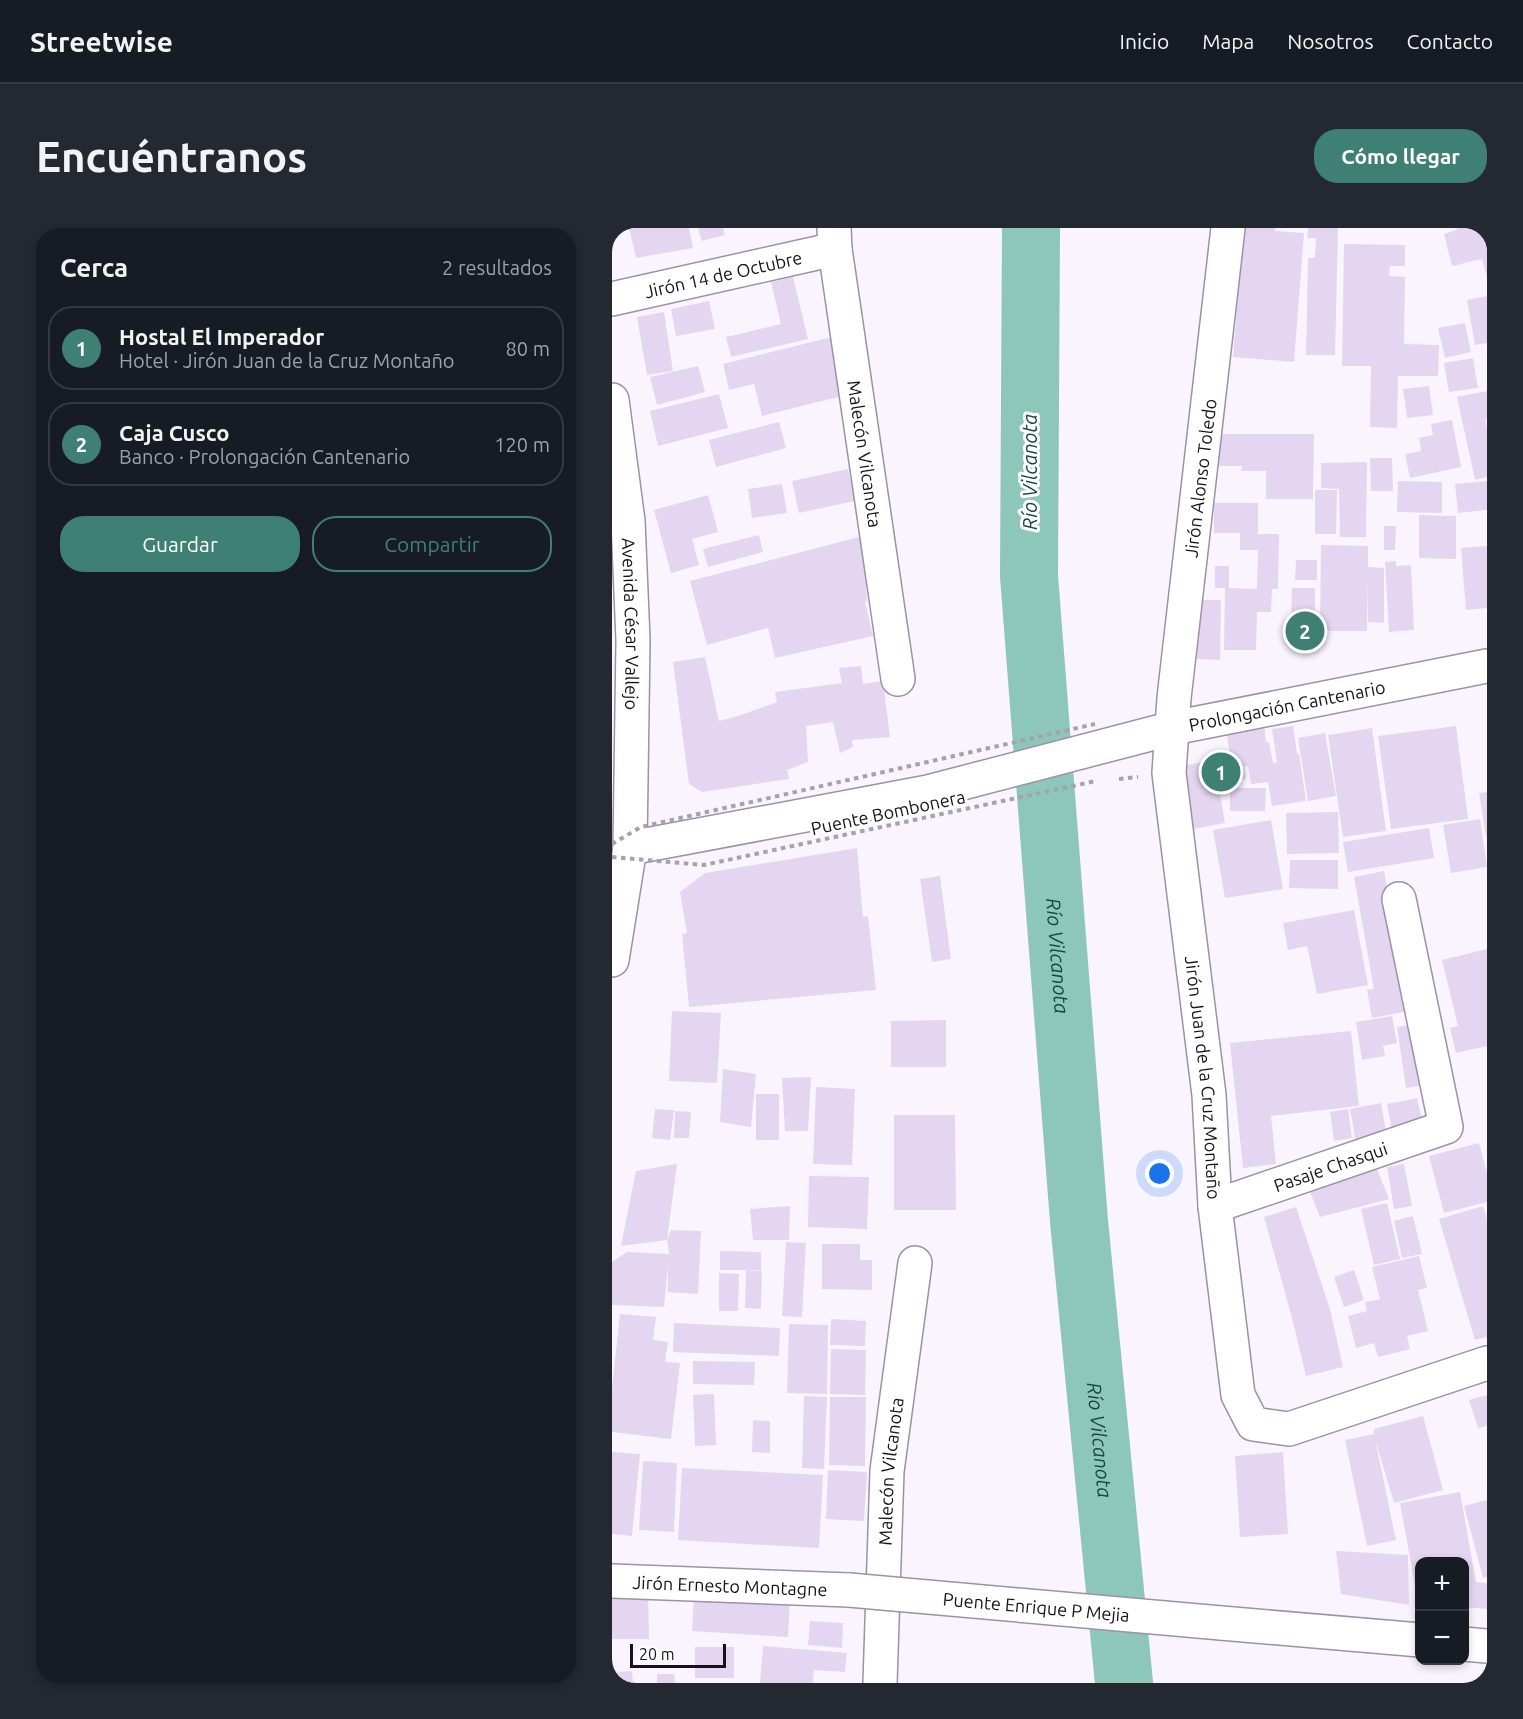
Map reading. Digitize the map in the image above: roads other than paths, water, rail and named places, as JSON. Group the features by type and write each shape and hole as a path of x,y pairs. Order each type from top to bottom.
{"street":[{"name":"Jirón Alonso Toledo","path":"1173,728 1174,698 1228,228"},
{"name":"Jirón 14 de Octubre","path":"612,299 834,239"},
{"name":"Malecón Vilcanota","path":"834,239 897,679"},
{"name":"Avenida César Vallejo","path":"612,400 628,521 633,628 612,960"},
{"name":"Prolongación Cantenario","path":"618,849 928,792 1092,737 1173,728 1487,666"},
{"name":"Jirón Juan de la Cruz Montaño","path":"1173,728 1169,773 1209,1095 1215,1206 1238,1395 1253,1424 1289,1429 1487,1363"},
{"name":"Pasaje Chasqui","path":"1215,1206 1446,1127 1399,899"},
{"name":"Malecón Vilcanota","path":"880,1683 887,1471 915,1263"},
{"name":"Jirón Ernesto Montagne","path":"612,1581 849,1590"},
{"name":"Puente Enrique P Mejia","path":"849,1590 1415,1640"},
{"path":"1469,1644 1487,1646"}],"waterway":[{"name":"Río Vilcanota","path":"1031,228 1029,576 1079,1221 1124,1683"}],"place":[{"name":"Caja Cusco","path":"1305,631"},
{"name":"Hostal El Imperador","path":"1221,772"}]}
